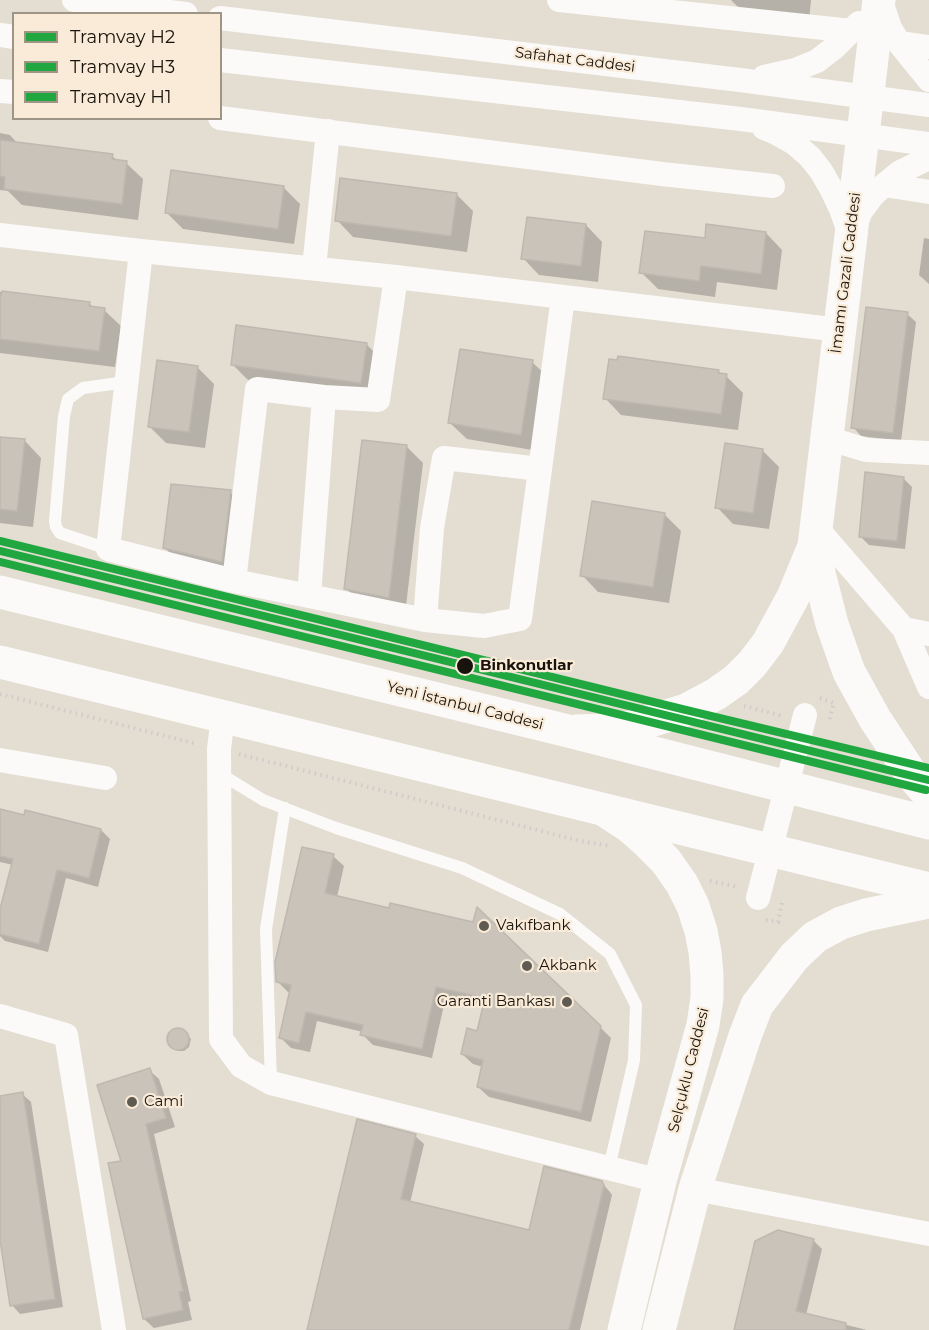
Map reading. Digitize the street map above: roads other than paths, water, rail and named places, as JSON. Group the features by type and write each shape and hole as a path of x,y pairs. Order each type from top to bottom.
{"main road":[{"name":"İmamı Gazali Caddesi","path":"815,537 879,0"},
{"path":"568,731 622,728 655,720 686,710 736,680 752,664 774,633 793,597 815,537"},
{"path":"815,537 819,573 832,624 849,672 880,728 912,775 929,795"},
{"name":"Yeni İstanbul Caddesi","path":"0,592 568,731 929,823"},
{"path":"0,662 929,889"},
{"name":"Selçuklu Caddesi","path":"602,809 638,834 666,861 682,884 693,906 701,931 705,952 707,999 703,1025 660,1180 624,1330"},
{"path":"659,1330 695,1189 757,1005 794,957 815,938 841,923 878,912 929,903"},
{"path":"660,1180 695,1189"}],"street":[{"path":"74,0 170,12"},
{"path":"559,0 852,31"},
{"path":"740,80 776,75 817,61 852,31 879,0 890,28 899,43 929,80"},
{"name":"Safahat Caddesi","path":"222,18 929,105"},
{"path":"899,43 929,47"},
{"path":"222,60 741,119 929,144"},
{"path":"222,118 773,186"},
{"path":"741,119 776,133 794,143 810,157 832,190 851,237"},
{"path":"314,268 328,131"},
{"path":"851,237 861,211 873,195 900,172 929,158"},
{"path":"884,185 929,192"},
{"path":"0,235 396,277 840,330"},
{"path":"141,251 108,549 234,581 425,620 484,626 520,619 563,297"},
{"path":"234,581 257,388 324,397 378,400 396,277"},
{"path":"309,596 324,397"},
{"path":"827,438 866,450 929,453"},
{"path":"425,620 432,528 444,458 540,469"},
{"path":"815,537 904,629 929,687"},
{"path":"904,629 929,634"},
{"path":"223,716 219,749 221,1039 241,1066 272,1083 660,1180"},
{"path":"759,896 804,718"},
{"path":"0,760 105,778"},
{"path":"0,1016 66,1035 114,1330"},
{"path":"695,1189 929,1234"}],"lane":[{"path":"108,549 60,533 56,527 64,416 68,399 82,388 126,382"},
{"path":"219,773 263,800 336,828 462,868 560,914 610,954 636,1005 634,1060 609,1168"},
{"path":"272,1083 266,929 285,808"}],"tram line":[{"name":"H1","path":"0,541 929,768"},
{"name":"H2","path":"0,551 929,780"},
{"name":"H3","path":"0,562 926,790"}],"place":[{"name":"Binkonutlar","path":"465,666"},
{"name":"Vakıfbank","path":"484,926"},
{"name":"Akbank","path":"527,966"},
{"name":"Garanti Bankası","path":"567,1002"},
{"name":"Cami","path":"132,1102"}]}
